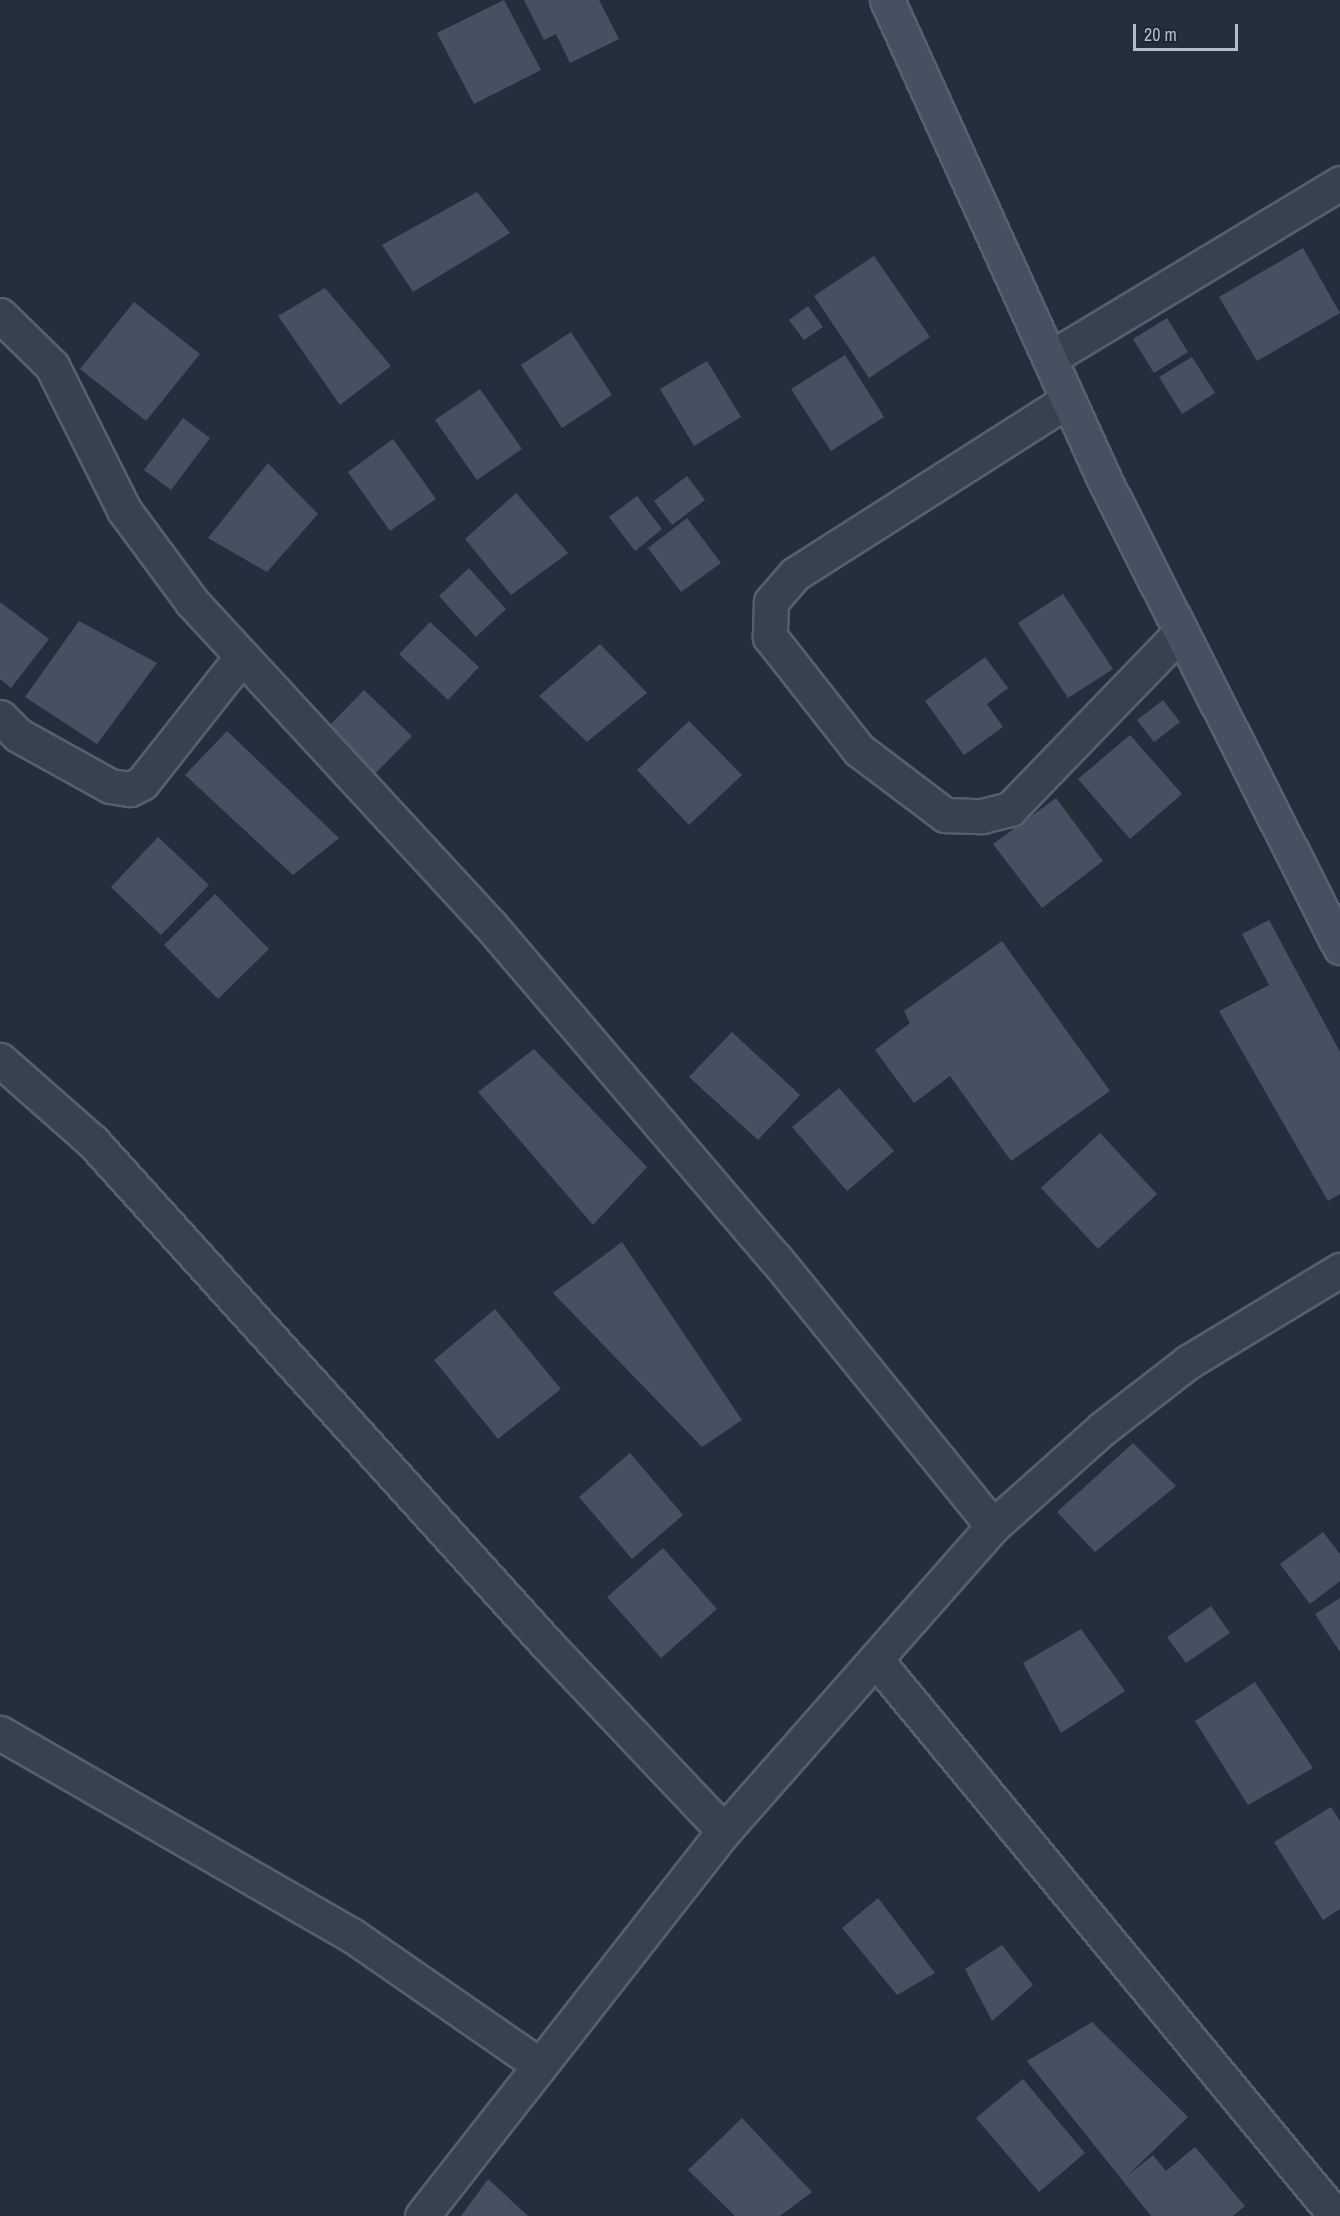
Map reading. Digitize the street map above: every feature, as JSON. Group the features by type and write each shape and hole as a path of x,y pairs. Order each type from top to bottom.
{"street":[{"path":"887,0 1068,400 1181,632 1340,947"},
{"path":"1050,358 1340,183"},
{"path":"0,315 52,366 124,510 240,659 491,926 775,1258 993,1526"},
{"path":"1068,400 795,574 771,602 770,637 860,750 945,815 982,816 1010,809 1181,632"},
{"path":"0,717 28,741 110,786 130,789 142,783 240,659"},
{"path":"0,1060 93,1142 546,1643 724,1831"},
{"path":"422,2216 724,1831 993,1526 1103,1428 1188,1362 1340,1270"},
{"path":"876,1660 1336,2216"},
{"path":"0,1732 352,1936 539,2065"}],"building":[{"path":"504,0 541,70 474,104 437,33"},
{"path":"524,0 599,0 619,39 570,63 556,34 544,40"},
{"path":"477,192 510,233 413,292 382,245"},
{"path":"1303,248 1340,313 1257,361 1219,297"},
{"path":"874,256 930,337 869,378 814,296"},
{"path":"325,288 391,366 340,405 278,316"},
{"path":"134,302 200,354 146,421 80,369"},
{"path":"808,306 823,327 804,340 789,320"},
{"path":"1167,318 1188,352 1154,373 1133,339"},
{"path":"571,332 612,395 562,428 521,365"},
{"path":"845,355 884,417 831,451 791,389"},
{"path":"1192,357 1215,393 1182,414 1159,377"},
{"path":"707,361 741,417 694,446 660,389"},
{"path":"480,389 522,449 477,480 435,420"},
{"path":"183,418 210,438 171,490 144,470"},
{"path":"393,439 436,499 390,531 348,472"},
{"path":"268,463 318,514 267,572 208,538"},
{"path":"687,476 705,500 672,525 654,501"},
{"path":"516,493 568,553 511,595 465,539"},
{"path":"637,496 662,529 635,551 609,517"},
{"path":"687,518 721,563 681,592 648,548"},
{"path":"469,568 506,609 476,637 439,596"},
{"path":"1063,594 1113,669 1068,698 1018,623"},
{"path":"0,602 49,639 11,688 0,679"},
{"path":"79,621 157,663 97,744 25,697"},
{"path":"430,622 479,667 448,700 399,654"},
{"path":"600,644 647,693 587,742 539,696"},
{"path":"985,657 1008,688 987,704 1003,727 964,755 925,701"},
{"path":"364,690 412,736 374,775 326,729"},
{"path":"1163,700 1180,722 1154,742 1137,720"},
{"path":"689,721 742,775 689,825 637,770"},
{"path":"227,731 339,838 293,875 185,775"},
{"path":"1130,735 1182,794 1130,839 1078,779"},
{"path":"1056,798 1103,861 1042,908 993,844"},
{"path":"158,837 209,885 161,935 111,887"},
{"path":"215,894 269,949 218,999 164,945"},
{"path":"1269,920 1340,1052 1340,1194 1328,1201 1219,1011 1269,985 1242,934"},
{"path":"1002,941 1110,1091 1011,1161 950,1076 914,1103 875,1050 910,1023 904,1011"},
{"path":"732,1032 800,1095 758,1140 689,1077"},
{"path":"534,1049 647,1167 593,1225 478,1092"},
{"path":"839,1088 894,1151 847,1191 792,1127"},
{"path":"1100,1133 1157,1194 1098,1249 1041,1188"},
{"path":"622,1242 742,1420 702,1447 553,1293"},
{"path":"495,1309 561,1389 498,1439 434,1360"},
{"path":"1133,1443 1176,1486 1095,1552 1057,1512"},
{"path":"630,1453 683,1515 632,1559 579,1497"},
{"path":"1323,1532 1340,1554 1340,1581 1310,1604 1280,1564"},
{"path":"663,1548 717,1609 661,1658 607,1597"},
{"path":"1340,1598 1340,1652 1315,1614"},
{"path":"1211,1606 1230,1633 1186,1663 1167,1637"},
{"path":"1081,1629 1125,1691 1061,1733 1023,1663"},
{"path":"1255,1682 1313,1768 1248,1805 1195,1721"},
{"path":"1331,1807 1340,1821 1340,1909 1323,1920 1274,1842"},
{"path":"878,1898 935,1973 897,1995 842,1928"},
{"path":"1002,1945 1033,1985 992,2021 965,1969"},
{"path":"1092,2022 1188,2117 1126,2177 1153,2155 1166,2171 1195,2147 1245,2206 1233,2216 1151,2216 1027,2061"},
{"path":"1023,2079 1085,2153 1039,2192 976,2118"},
{"path":"742,2118 812,2192 780,2216 735,2216 688,2170"},
{"path":"488,2179 528,2216 461,2216"}]}
